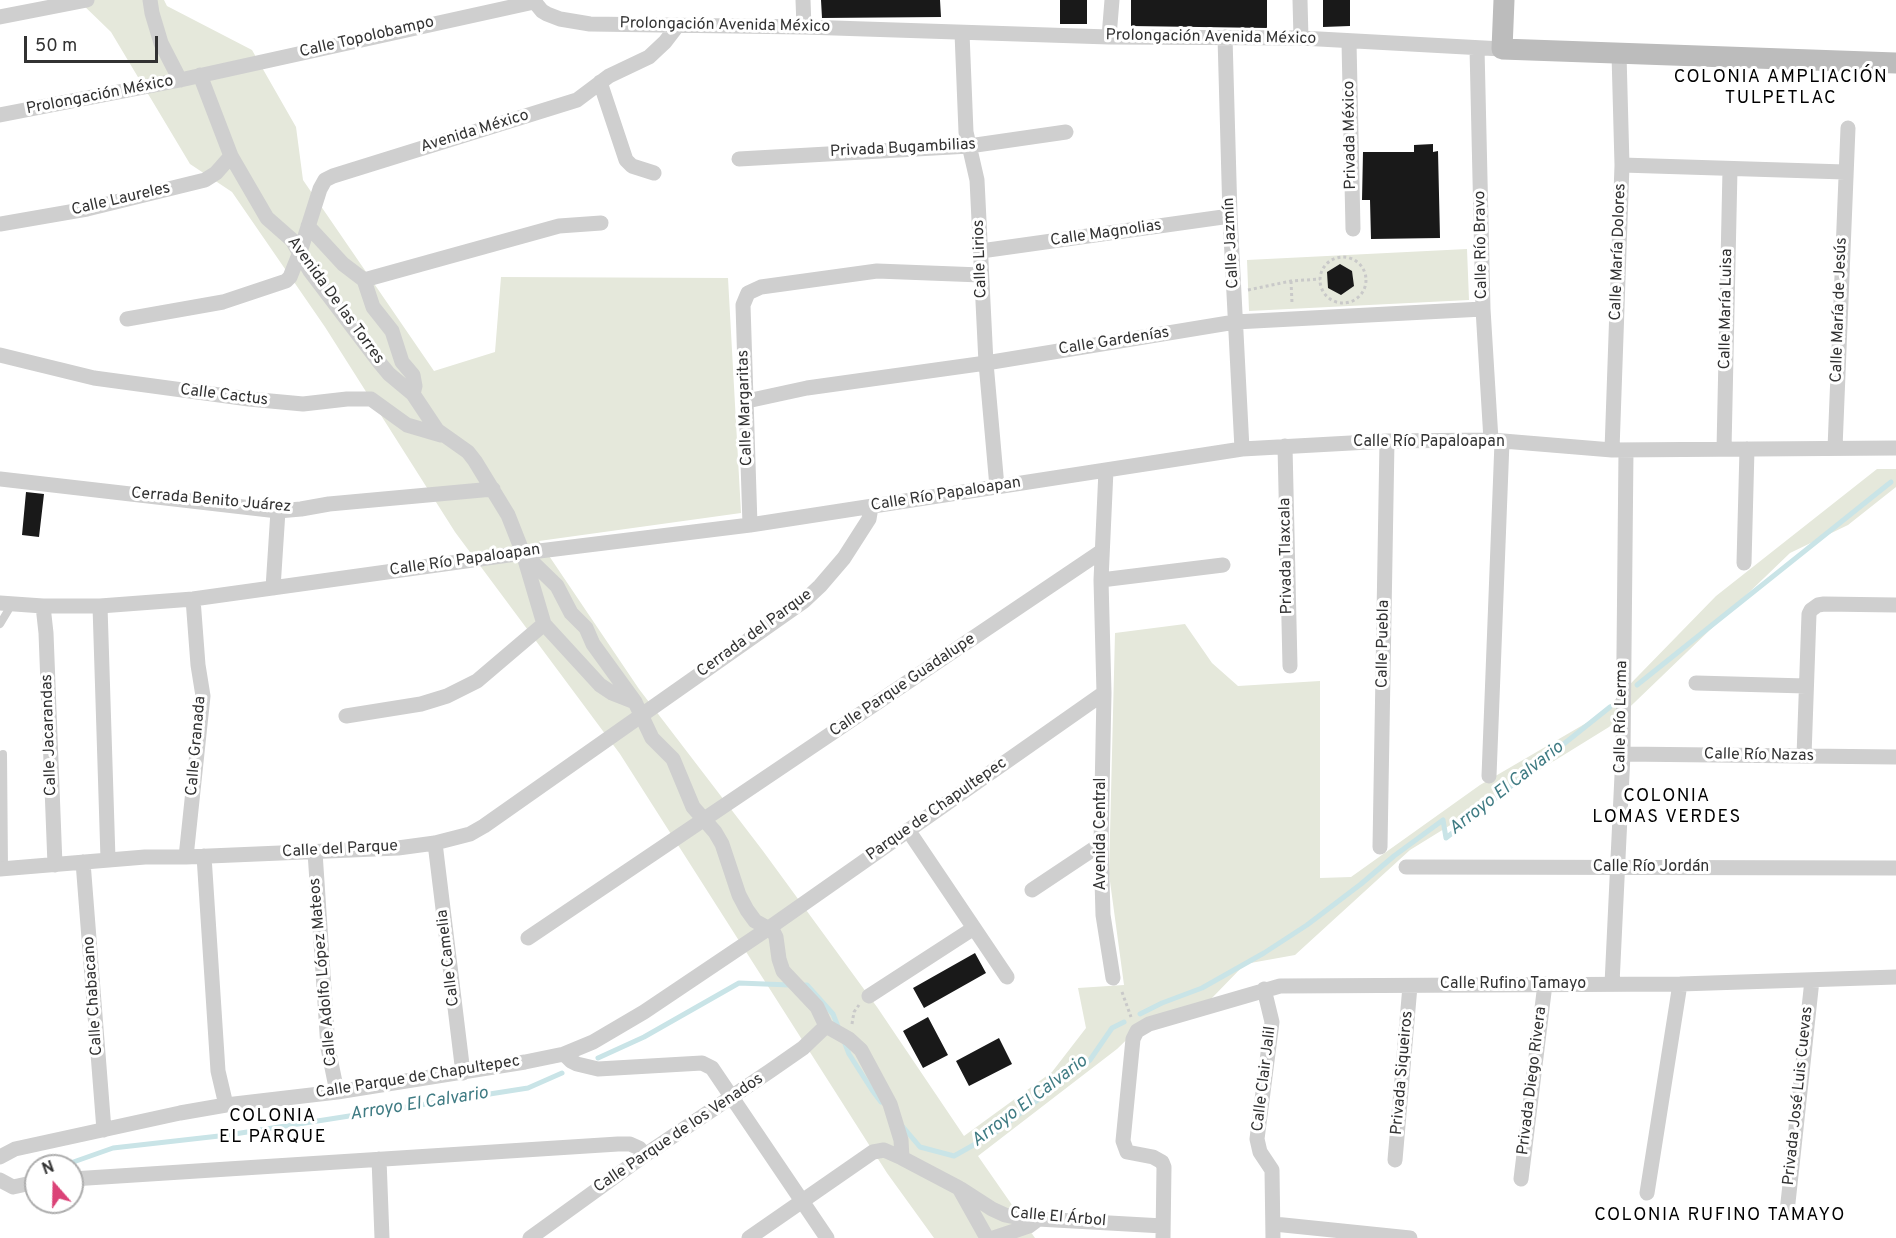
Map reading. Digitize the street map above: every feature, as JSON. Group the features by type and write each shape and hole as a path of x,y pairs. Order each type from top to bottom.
{"street":[{"path":"0,17 87,0"},
{"path":"150,0 161,44 180,80"},
{"path":"804,0 804,27"},
{"path":"1109,37 1112,0"},
{"path":"1300,0 1300,32"},
{"path":"1502,49 1504,0"},
{"name":"Prolongación Avenida México","path":"533,1 542,11 560,19 590,24 804,27 1109,37 1225,37 1300,32 1349,42 1896,63"},
{"name":"Calle Topolobampo","path":"200,75 533,1"},
{"name":"Avenida México","path":"128,319 223,302 289,280 322,183 328,178 578,100 600,82 649,57 678,25"},
{"name":"Calle Lirios","path":"962,33 966,132 977,180 986,363 997,487"},
{"name":"Calle Jazmín","path":"1225,37 1230,216 1242,449"},
{"name":"Privada México","path":"1349,42 1353,229"},
{"name":"Calle Río Bravo","path":"1477,48 1483,309 1497,441 1489,776"},
{"name":"Calle María Dolores","path":"1619,54 1623,165 1619,450"},
{"name":"Prolongación México","path":"0,115 200,75"},
{"name":"Avenida De las Torres","path":"200,75 231,156 267,218 292,240 310,270 389,374 413,394 442,435 468,452 493,489 508,515 524,553 544,624 600,685 638,708"},
{"path":"600,82 626,160 632,166 654,173"},
{"name":"Calle María de Jesús","path":"1835,448 1848,128"},
{"name":"Privada Bugambilias","path":"739,159 969,147 1066,132"},
{"name":"Calle Laureles","path":"0,224 87,209 205,180 216,173 231,156"},
{"path":"1623,165 1845,172"},
{"name":"Calle María Luisa","path":"1724,449 1730,169"},
{"name":"Calle Magnolias","path":"981,251 1230,216"},
{"path":"364,280 559,226 601,223"},
{"name":"Avenida De las Torres","path":"308,226 334,256 364,280 373,307 392,331 402,362 413,375 415,386 413,394"},
{"name":"Calle Margaritas","path":"750,525 743,305 748,293 762,287 877,271 981,274"},
{"name":"Calle Gardenías","path":"747,401 807,388 986,363 1235,322 1483,309"},
{"name":"Calle Cactus","path":"0,355 94,378 249,399 303,404 371,399 407,425 442,435"},
{"name":"Calle Río Papaloapan","path":"6,604 100,606 273,588 524,553 750,525 1242,449 1387,441 1497,441 1619,450 1896,448"},
{"name":"Calle Puebla","path":"1380,847 1387,441"},
{"name":"Privada Tlaxcala","path":"1285,446 1290,666"},
{"path":"1744,563 1747,449"},
{"name":"Calle Río Lerma","path":"1612,984 1623,754 1619,450"},
{"name":"Avenida Central","path":"1106,470 1101,580 1104,693 1101,844 1103,915 1113,978"},
{"name":"Cerrada Benito Juárez","path":"0,479 278,511 493,489"},
{"name":"Cerrada del Parque","path":"638,708 804,601 844,558 869,519 871,507"},
{"path":"273,588 278,511"},
{"name":"Calle Parque Guadalupe","path":"528,938 1102,551"},
{"name":"Avenida De las Torres","path":"524,553 557,586 571,613 586,628 593,644 638,708 652,738 673,759 693,807 716,832 722,844 739,895 747,910 755,921 769,928"},
{"path":"1101,580 1223,565"},
{"name":"Calle Granada","path":"186,857 203,696 198,665 193,598"},
{"path":"1804,756 1809,614 1814,607 1824,604 1896,605"},
{"name":"Calle Jacarandas","path":"43,606 47,645 56,865"},
{"path":"100,606 108,859"},
{"path":"346,716 421,704 455,693 477,681 544,624"},
{"path":"1696,683 1806,686"},
{"name":"Parque de Chapultepec","path":"769,928 1104,693"},
{"name":"Calle del Parque","path":"2,869 108,859 398,848 435,843 470,834 484,826 638,708"},
{"name":"Calle Río Nazas","path":"1623,754 1896,757"},
{"path":"908,830 1007,977"},
{"name":"Calle Camelia","path":"435,843 463,1072"},
{"path":"1032,890 1101,844"},
{"name":"Calle Adolfo López Mateos","path":"315,852 328,1048 337,1092"},
{"path":"204,856 218,1071 225,1105"},
{"name":"Calle Chabacano","path":"83,862 104,1130"},
{"name":"Calle Río Jordán","path":"1406,867 1896,868"},
{"path":"769,928 776,937 783,971 818,1007 826,1026 849,1039 861,1050 890,1104 903,1149 902,1158"},
{"name":"Calle Parque de Chapultepec","path":"0,1157 15,1149 225,1105 337,1092 564,1054 617,1030 769,928"},
{"path":"869,996 974,928"},
{"name":"Calle Rufino Tamayo","path":"1137,1031 1149,1024 1280,986 1680,984 1896,976"},
{"name":"Privada José Luis Cuevas","path":"1787,1212 1812,980"},
{"name":"Privada Diego Rivera","path":"1521,1179 1545,984"},
{"path":"1647,1193 1680,984"},
{"name":"Privada Siqueiros","path":"1395,1160 1410,986"},
{"name":"Calle Clair Jalil","path":"1264,989 1272,1022 1257,1139 1260,1152 1272,1170 1274,1231"},
{"name":"Calle Parque de los Venados","path":"530,1238 645,1155 733,1098 803,1048 826,1026"},
{"path":"1137,1031 1133,1039 1123,1146 1127,1152 1153,1157 1162,1162 1166,1173 1163,1232"},
{"path":"564,1054 577,1064 598,1069 702,1063 716,1072 827,1238"},
{"path":"84,1178 618,1144 630,1144 645,1155"},
{"path":"749,1238 873,1152 884,1150 959,1188 987,1238"},
{"path":"379,1159 382,1238"},
{"path":"0,1180 13,1187 24,1185"},
{"name":"Calle El Árbol","path":"959,1188 1005,1215 1163,1232"},
{"path":"993,1238 1029,1226 1037,1220"},
{"path":"1274,1231 1410,1238"}],"lane":[{"path":"0,624 6,604"},
{"path":"2,869 3,754"}],"path":[{"path":"1346,257 1360,263 1364,269 1366,284 1359,297 1345,303 1330,299 1325,294 1320,279 1325,265 1331,260 1346,257"},
{"path":"1234,293 1291,281 1320,279"},
{"path":"1291,281 1294,320"},
{"path":"1113,978 1119,985 1137,1031"},
{"path":"849,1039 854,1012 869,996"}],"shaded area":[{"path":"78,0 164,0 167,6 252,50 296,127 303,180 434,371 495,352 501,277 728,278 741,513 539,541 639,689 763,851 877,1007 964,1136 1052,1072 1086,1028 1078,988 1124,985 1109,874 1115,633 1185,624 1212,663 1238,686 1320,681 1320,878 1351,877 1480,785 1600,715 1716,596 1877,469 1896,469 1896,487 1848,525 1790,553 1609,727 1410,850 1295,955 1245,964 1211,999 1148,1019 1117,1049 978,1156 1035,1238 934,1238 887,1173 620,754 455,532 325,327 232,192 190,164 111,32"},
{"path":"1467,249 1469,300 1249,311 1247,260"}],"building":[{"path":"821,0 940,0 941,17 822,18"},
{"path":"1060,0 1087,0 1087,24 1060,24"},
{"path":"1131,0 1267,0 1267,28 1131,26"},
{"path":"1323,0 1350,0 1350,26 1323,27"},
{"path":"1433,144 1433,152 1438,151 1440,238 1371,239 1370,200 1362,200 1363,152 1414,152 1414,145"},
{"path":"1340,264 1352,271 1354,286 1341,295 1328,288 1327,272"},
{"path":"26,492 44,494 39,537 22,535"},
{"path":"975,953 986,973 924,1008 913,988"},
{"path":"928,1017 948,1055 923,1068 903,1031"},
{"path":"999,1038 1012,1064 969,1086 956,1061"}],"waterway":[{"name":"Arroyo El Calvario","path":"1637,685 1891,482"},
{"name":"Arroyo El Calvario","path":"1140,1014 1202,988 1264,953 1307,925 1443,820 1446,838 1610,707"},
{"name":"Arroyo El Calvario","path":"598,1058 644,1037 739,983 790,985"},
{"name":"Arroyo El Calvario","path":"800,985 807,985 833,1014 839,1029"},
{"name":"Arroyo El Calvario","path":"903,1127 920,1147 954,1156 993,1134 1090,1060 1112,1028 1124,1022"},
{"name":"Arroyo El Calvario","path":"844,1041 849,1054 881,1102"},
{"name":"Arroyo El Calvario","path":"84,1158 113,1148 228,1135 528,1088 562,1073"}],"district":[{"name":"COLONIA AMPLIACIÓN TULPETLAC","path":"1781,88"},
{"name":"COLONIA LOMAS VERDES","path":"1667,807"},
{"name":"COLONIA EL PARQUE","path":"273,1127"},
{"name":"COLONIA RUFINO TAMAYO","path":"1720,1216"}]}
